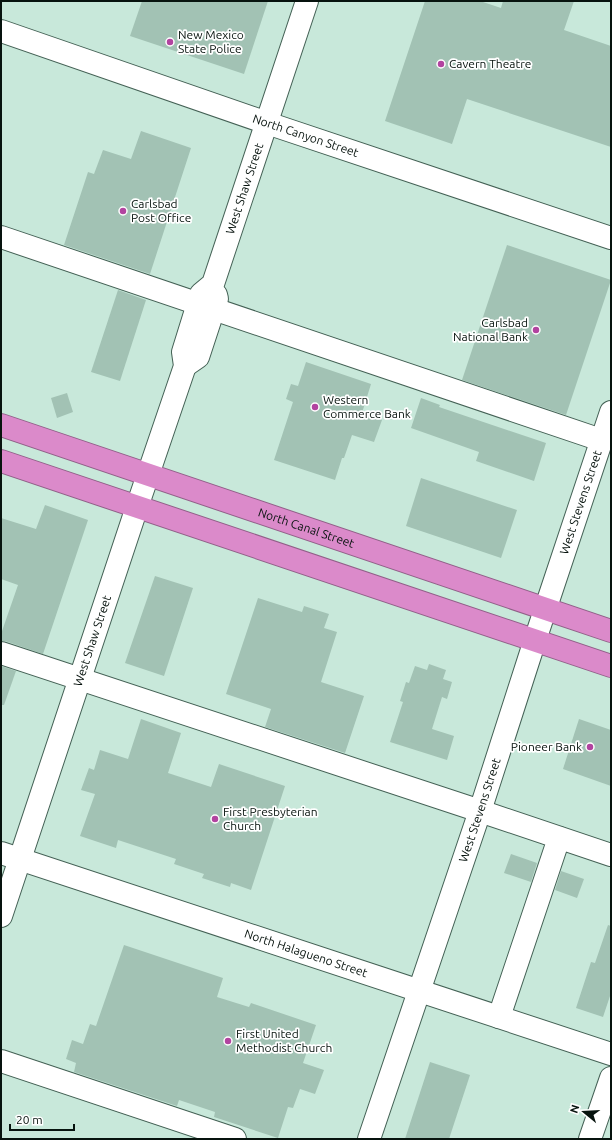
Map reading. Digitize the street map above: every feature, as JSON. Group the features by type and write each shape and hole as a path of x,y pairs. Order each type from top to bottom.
{"highway":[{"name":"North Canal Street","path":"1,425 611,631"},
{"path":"1,461 611,666"}],"street":[{"name":"West Shaw Street","path":"1,916 11,856 80,680 185,366 198,357 206,306 217,299 213,284 307,1"},
{"name":"North Canyon Street","path":"1,32 611,238"},
{"path":"1,237 601,440"},
{"name":"West Stevens Street","path":"369,1139 480,811 545,609 611,412"},
{"path":"1,653 480,811 611,856"},
{"path":"499,1017 559,838"},
{"name":"North Halagueno Street","path":"11,856 611,1054"},
{"path":"1,1061 235,1139"},
{"path":"590,1139 611,1078"}],"building":[{"path":"142,1 268,1 244,74 130,36"},
{"path":"425,1 480,1 501,8 503,1 574,1 564,30 611,46 611,147 467,99 452,144 385,121"},
{"name":"Carlsbad Post Office","path":"141,131 191,148 150,274 64,245 88,172 94,174 103,150 131,159"},
{"name":"Carlsbad National Bank","path":"507,245 611,280 566,415 462,380"},
{"path":"118,290 146,300 120,381 91,372"},
{"path":"306,362 371,384 362,413 382,420 374,442 352,435 344,458 342,458 335,480 274,460 293,402 286,399 291,384 298,386"},
{"path":"67,393 73,412 57,418 51,398"},
{"path":"421,398 440,405 439,407 546,443 534,481 476,461 479,452 411,428"},
{"path":"421,478 517,510 501,558 406,526"},
{"path":"45,505 88,520 43,654 1,641 1,634 18,585 1,579 1,518 36,529"},
{"path":"155,576 193,588 164,676 125,663"},
{"path":"258,598 302,612 304,606 329,614 324,628 337,632 321,682 364,696 345,753 265,727 271,709 226,694"},
{"path":"429,664 446,670 443,679 452,682 447,699 442,697 432,729 454,736 447,760 390,742 403,702 400,701 406,682 409,683 415,666 427,670"},
{"path":"1,666 16,671 4,705 1,705"},
{"name":"First Presbyterian Church","path":"141,719 181,733 168,773 211,787 219,764 285,786 251,890 231,883 230,887 202,878 204,874 174,864 176,859 118,840 116,848 80,836 95,794 81,790 89,768 94,770 100,750 128,759"},
{"name":"Pioneer Bank","path":"579,719 611,730 611,786 563,769"},
{"path":"511,854 537,863 531,882 504,873"},
{"path":"561,871 584,879 577,898 555,890"},
{"path":"608,925 611,926 611,993 603,1017 576,1008 591,962 595,963"},
{"name":"First United Methodist Church","path":"124,945 223,978 217,997 249,1007 251,1003 316,1025 303,1063 324,1070 315,1094 300,1089 293,1108 288,1107 278,1138 214,1117 215,1112 179,1100 177,1106 74,1072 76,1063 66,1059 72,1040 83,1044 90,1024 96,1026"},
{"path":"430,1062 470,1075 449,1139 405,1139"}],"place":[{"name":"New Mexico State Police","path":"170,42"},
{"name":"Cavern Theatre","path":"441,64"},
{"name":"Carlsbad Post Office","path":"123,211"},
{"name":"Carlsbad National Bank","path":"536,330"},
{"name":"Western Commerce Bank","path":"315,407"},
{"name":"Pioneer Bank","path":"590,747"},
{"name":"First Presbyterian Church","path":"215,819"},
{"name":"First United Methodist Church","path":"228,1041"}]}
